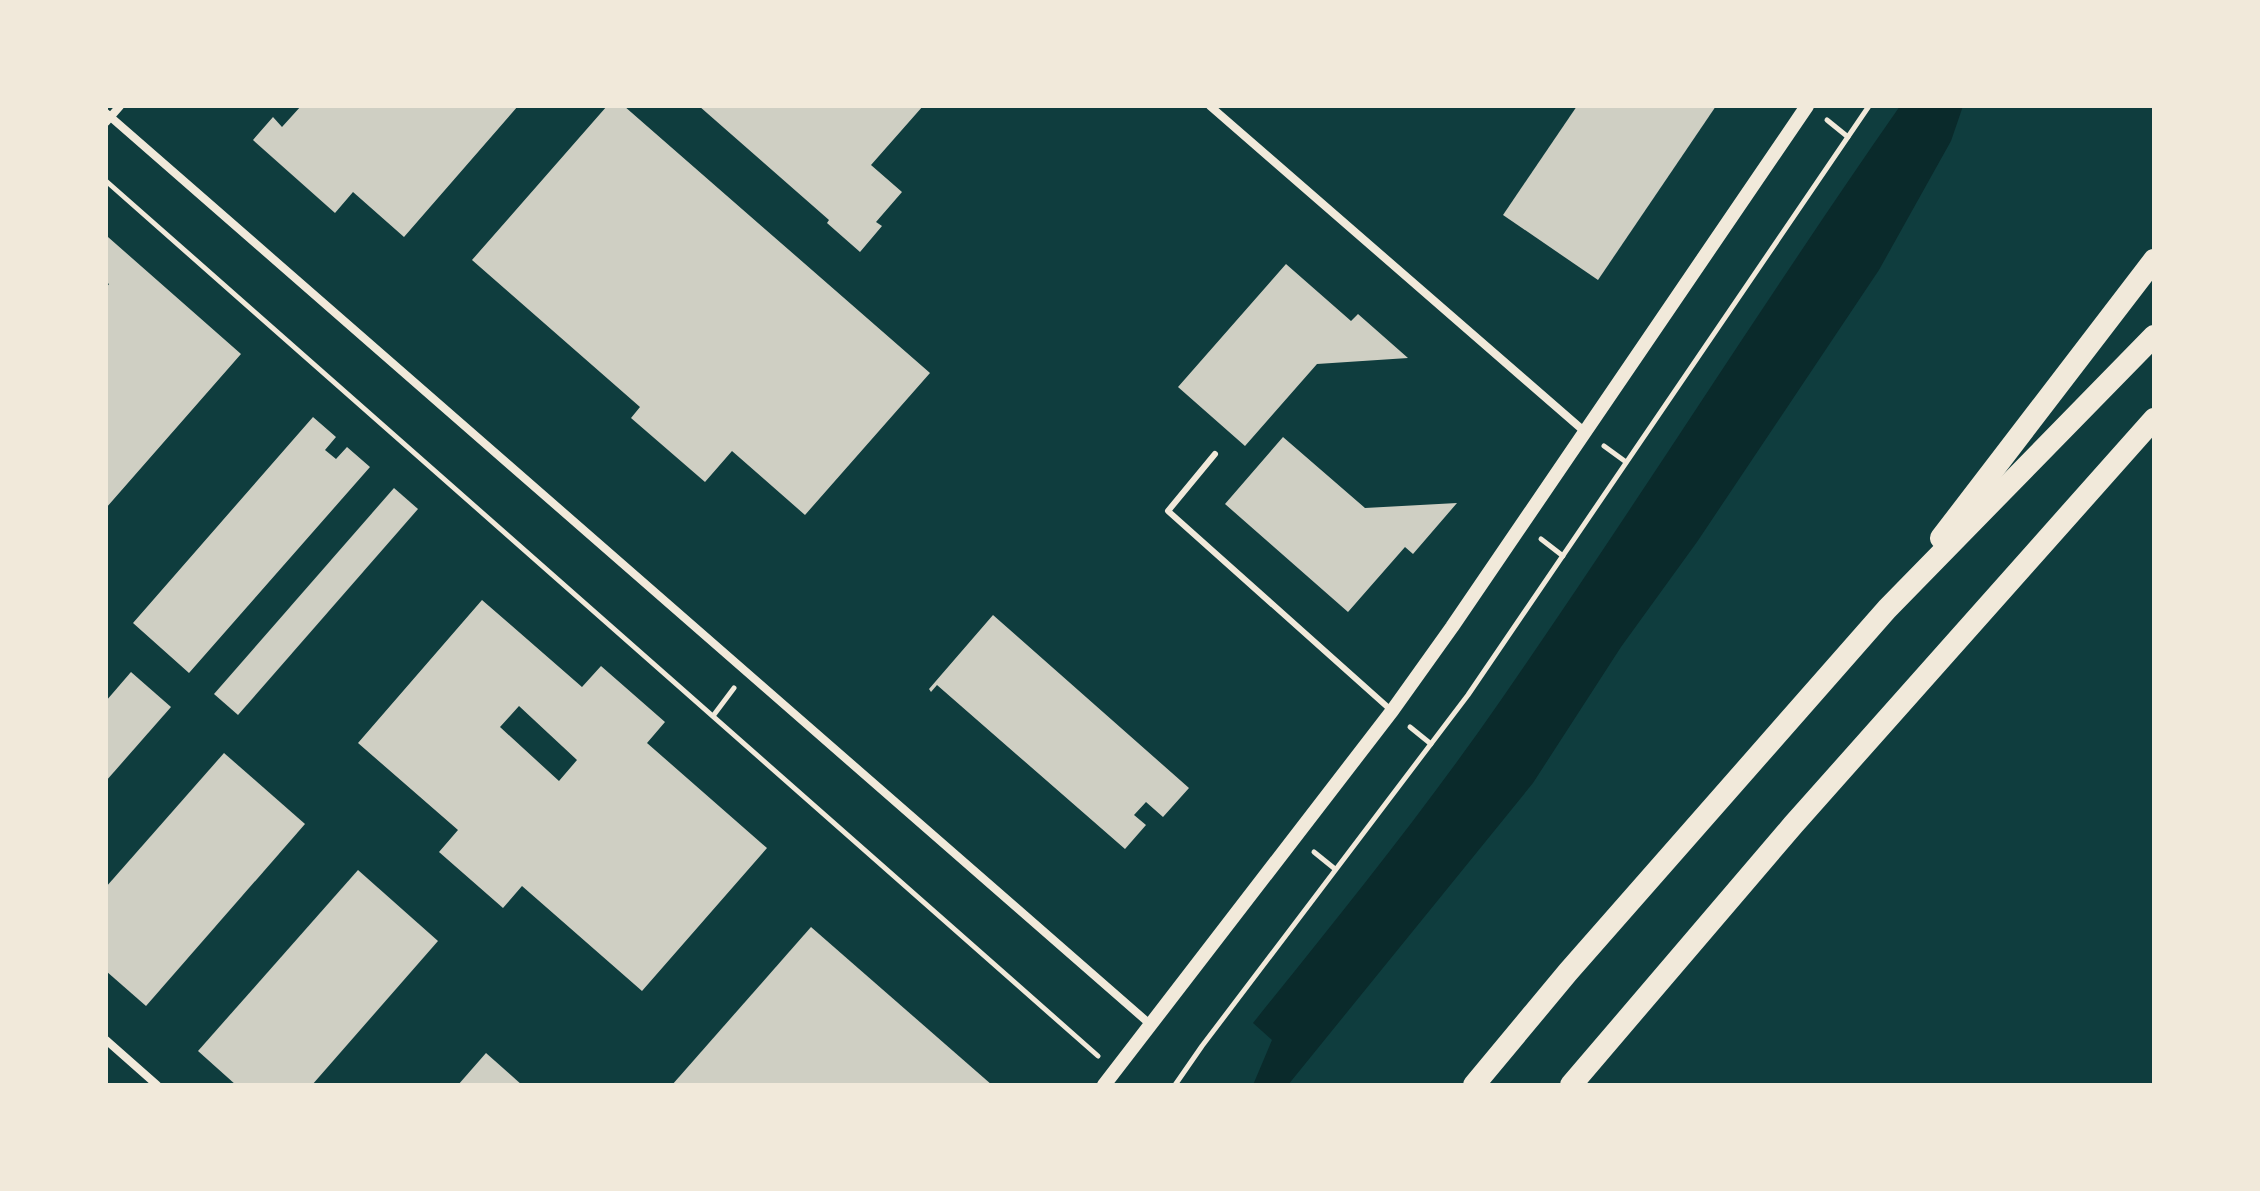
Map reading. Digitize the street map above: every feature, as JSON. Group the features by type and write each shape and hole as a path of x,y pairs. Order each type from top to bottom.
{"highway":[{"path":"1887,609 2154,260"},
{"path":"1474,1085 1568,972 1887,609 2154,336"},
{"path":"1571,1085 1793,825 2154,419"}],"street":[{"path":"120,106 108,118 1151,1026"},
{"path":"1210,106 1584,431"},
{"path":"1104,1085 1392,711 1807,106"},
{"path":"106,1040 157,1085"}],"lane":[{"path":"1215,454 1168,511 1392,711"}],"path":[{"path":"1827,106 1827,121 1848,137"},
{"path":"1175,1085 1468,695 1869,106"},
{"path":"106,181 1115,1070"},
{"path":"713,716 747,672"}],"water":[{"path":"1900,106 1963,106 1951,141 1879,270 1697,542 1621,647 1533,783 1288,1085 1253,1085 1272,1040 1253,1023 1381,862 1473,739"}],"building":[{"path":"301,106 518,106 404,237 353,192 335,213 253,140 273,117 282,127"},
{"path":"607,106 624,106 930,373 805,515 732,451 705,482 631,418 640,407 472,260"},
{"path":"699,106 923,106 871,165 902,192 876,222 882,226 860,252 827,223 829,220"},
{"path":"1577,106 1716,106 1598,280 1503,215"},
{"path":"108,237 241,354 106,508 106,288 109,284 106,282"},
{"path":"1286,264 1351,321 1358,314 1408,358 1317,364 1245,446 1178,387"},
{"path":"313,417 336,437 325,450 336,459 347,447 370,467 189,673 133,623"},
{"path":"1283,437 1365,508 1457,503 1413,554 1405,547 1348,612 1225,504"},
{"path":"394,488 418,509 238,715 214,694"},
{"path":"482,600 582,687 601,666 665,722 647,743 767,848 642,991 522,886 503,908 439,852 458,830 358,743","holes":["519,706 577,760 559,781 500,727"]},
{"path":"993,615 1189,788 1163,817 1146,802 1134,815 1146,825 1125,849 937,685 931,692 929,689"},
{"path":"131,672 171,707 106,781 106,701"},
{"path":"224,753 305,824 146,1006 106,971 106,887"},
{"path":"358,870 438,941 312,1085 236,1085 198,1051"},
{"path":"811,927 992,1085 672,1085"},
{"path":"486,1053 522,1085 458,1085"}]}
